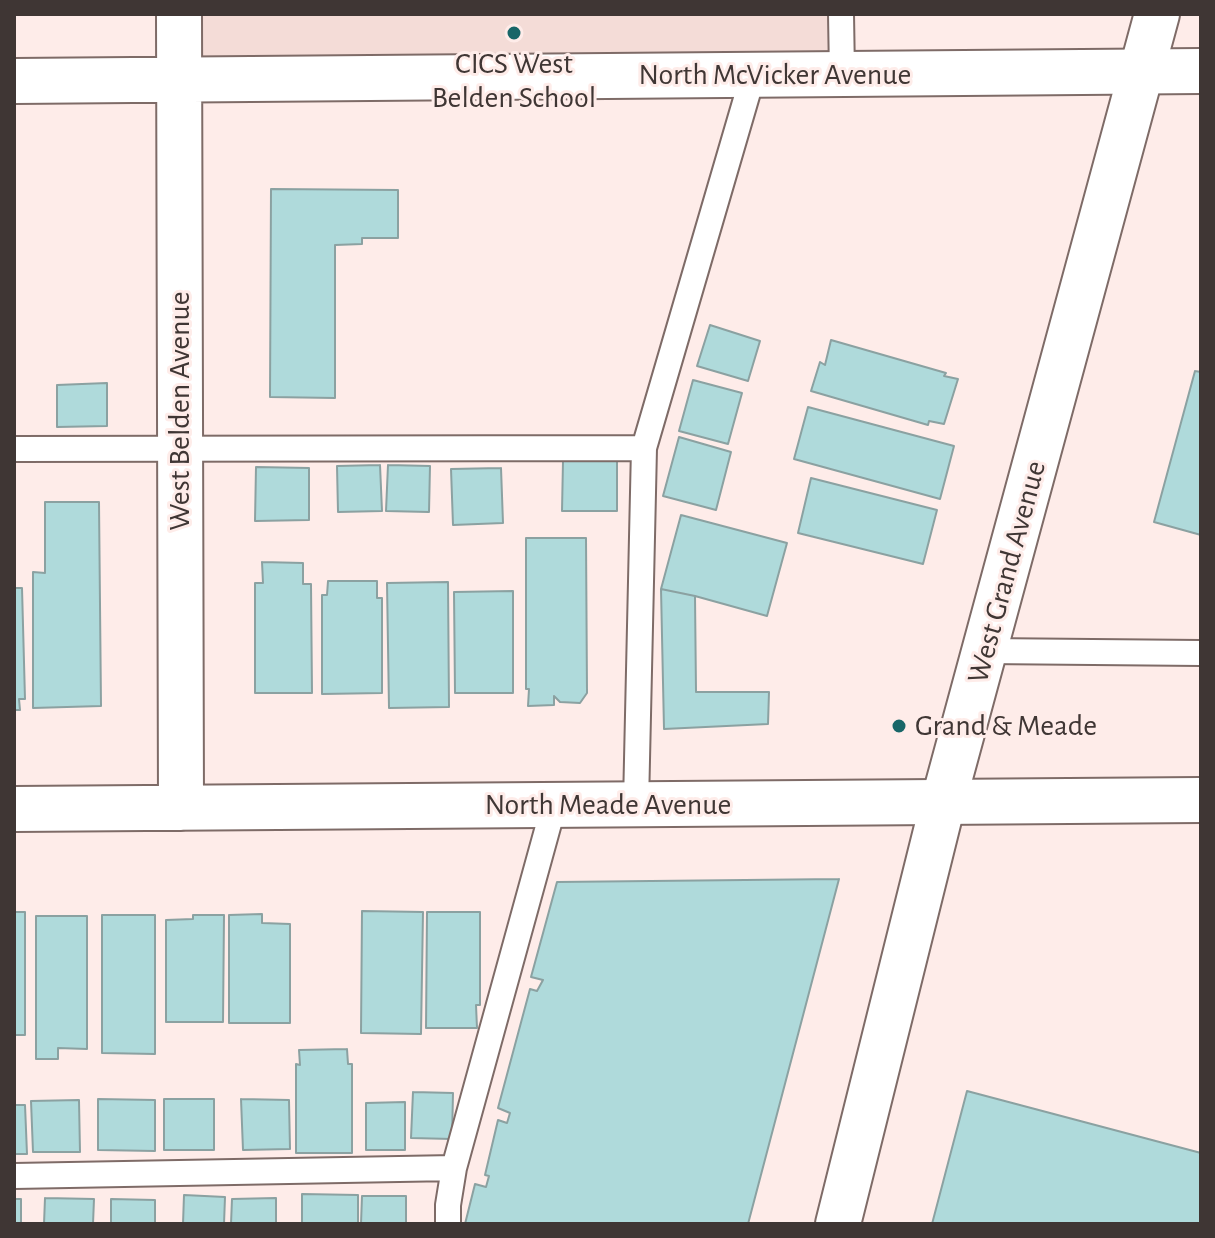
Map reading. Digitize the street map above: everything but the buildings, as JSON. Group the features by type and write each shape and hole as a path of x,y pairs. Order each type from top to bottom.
{"street":[{"name":"West Belden Avenue","path":"179,14 181,808"},
{"name":"West Grand Avenue","path":"838,1224 943,803 1157,14"},
{"name":"North McVicker Avenue","path":"14,81 1201,71"},
{"name":"North Meade Avenue","path":"14,809 1201,800"}],"lane":[{"path":"841,14 842,74"},
{"path":"636,804 644,448 753,75"},
{"path":"14,449 644,448"},
{"path":"985,651 1201,653"},
{"path":"448,1224 454,1168 554,805"},
{"path":"14,1176 454,1168"}],"shaded area":[{"name":"CICS West Belden School","path":"200,14 829,14 829,52 200,57"}],"place":[{"name":"CICS West Belden School","path":"514,33"},
{"name":"Grand & Meade","path":"899,726"}]}
